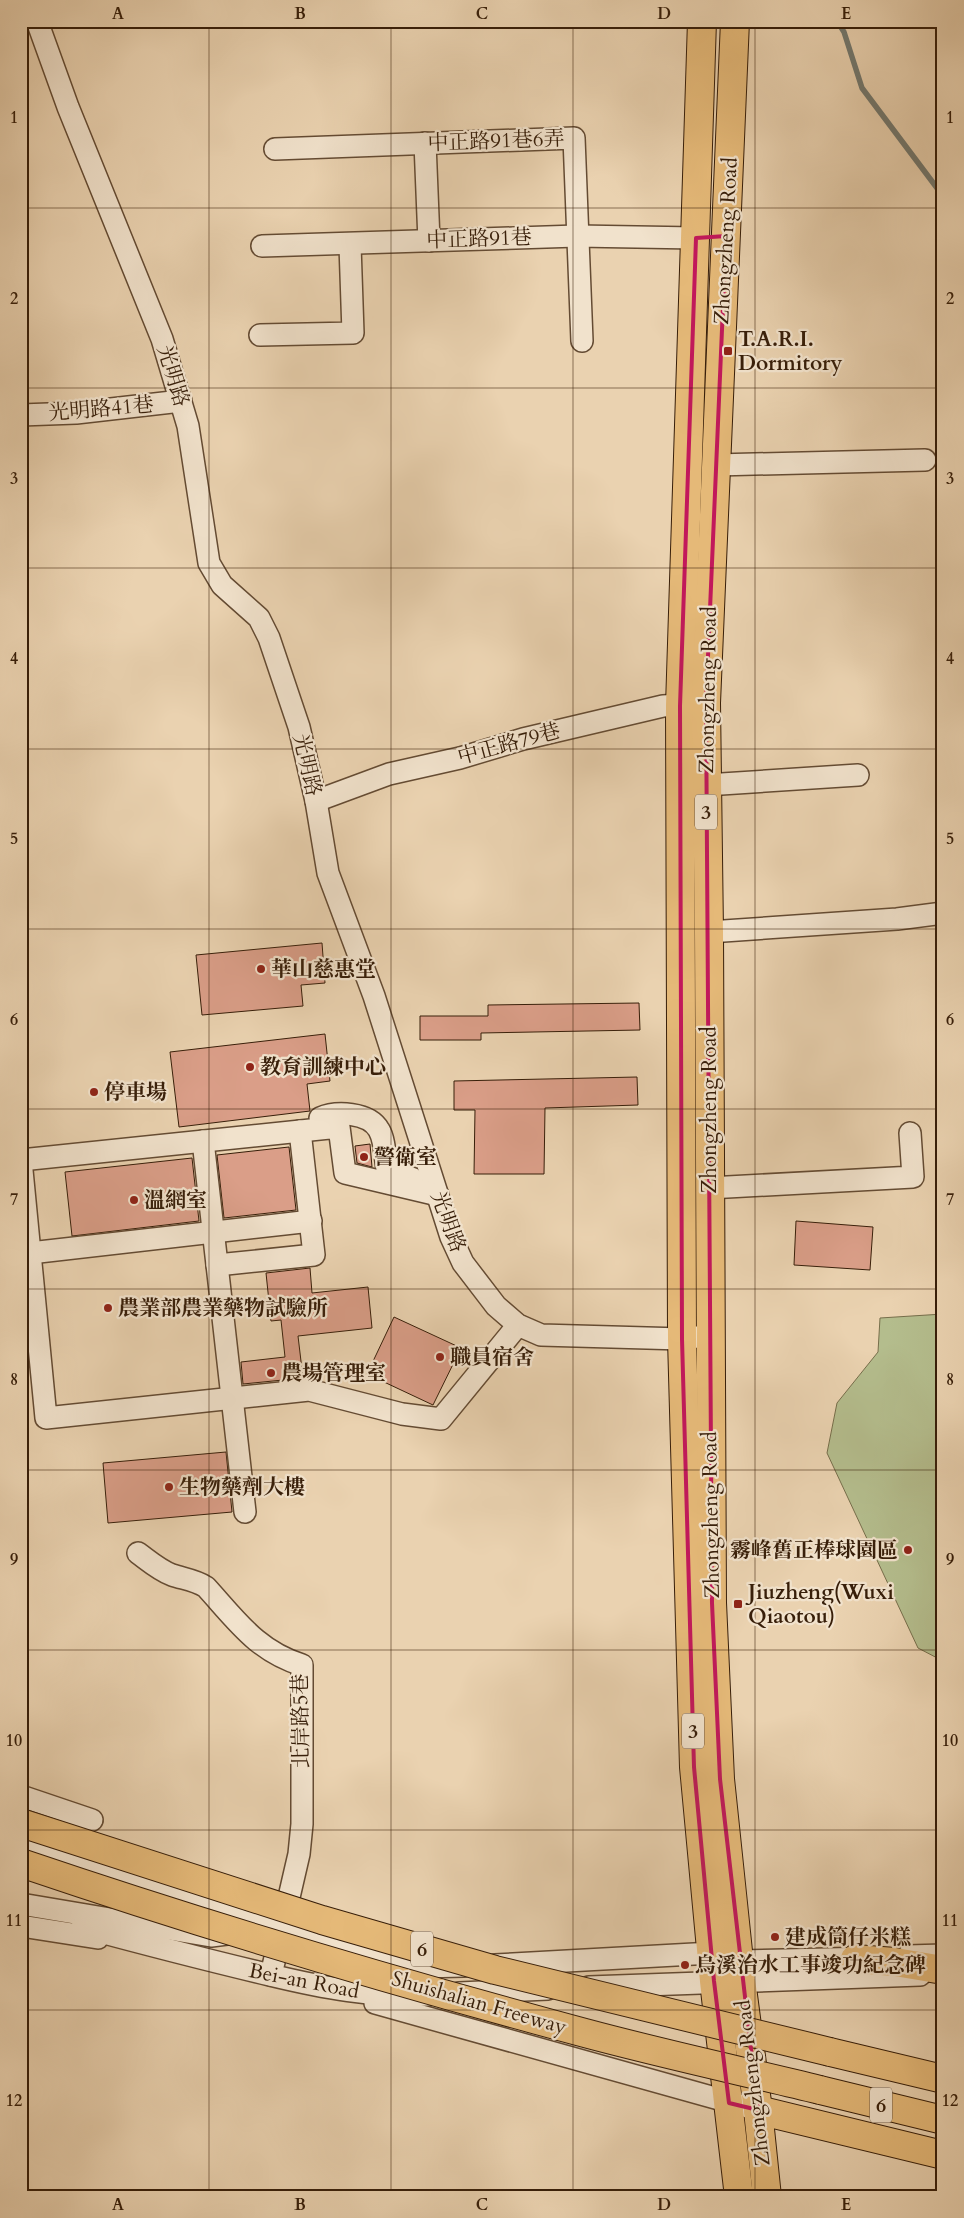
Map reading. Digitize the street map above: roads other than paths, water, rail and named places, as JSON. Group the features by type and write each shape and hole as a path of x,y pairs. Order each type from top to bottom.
{"main road":[{"name":"Zhongzheng Road","path":"702,21 696,238 693,704 682,1339 694,1767 714,1981 740,2197"},
{"name":"Zhongzheng Road","path":"735,21 716,465 693,704 706,784 709,932 712,1603 719,1750 740,1971 767,2197"},
{"path":"696,238 726,236"},
{"name":"Shuishalian Freeway","path":"21,1823 322,1920 495,1970 943,2079"},
{"name":"Shuishalian Freeway","path":"21,1863 302,1952 484,2006 587,2034 943,2120"},
{"path":"855,1959 894,1962 943,1970"},
{"path":"758,2110 943,2155"}],"street":[{"name":"光明路","path":"36,21 68,107 162,339 188,426 209,563 222,585 259,618 269,638 299,727 316,802 328,873 377,1005 451,1237 463,1263 496,1306 518,1325 541,1335 682,1339 710,1336"},
{"name":"中正路91巷6弄","path":"276,149 574,138 582,341"},
{"path":"425,143 429,241"},
{"name":"中正路91巷","path":"262,246 577,236 696,238"},
{"path":"260,335 353,333 350,244"},
{"name":"光明路41巷","path":"21,415 76,414 181,401"},
{"path":"716,465 925,460"},
{"name":"中正路79巷","path":"316,802 389,774 460,758 522,739 646,710 693,704"},
{"path":"706,784 858,775"},
{"path":"709,932 897,919 943,913"},
{"path":"304,1131 321,1117 350,1115 367,1120 380,1131 387,1169 394,1175 436,1189"},
{"path":"436,1189 345,1173 339,1127 21,1160 30,1253 31,1361 46,1418 309,1390 402,1414 441,1419 518,1325"},
{"path":"217,1266 314,1255 304,1131"},
{"path":"710,1188 913,1177 910,1132"},
{"path":"203,1141 245,1512"},
{"path":"30,1253 310,1221"},
{"name":"北岸路5巷","path":"138,1553 158,1568 181,1578 195,1580 206,1587 263,1647 283,1659 302,1665 302,1824 299,1854 271,1976"},
{"path":"21,1796 92,1820"},
{"path":"21,1844 282,1927"},
{"name":"Bei-an Road","path":"21,1904 211,1936 282,1927 399,1963 420,1967 712,1953 740,1971"},
{"name":"Bei-an Road","path":"21,1911 271,1976 363,1994 399,1996 714,1981 740,1971"},
{"path":"21,1926 161,1948"},
{"path":"740,1971 855,1959 943,1955"},
{"path":"740,1971 943,1974"},
{"path":"310,1985 758,2110"}],"waterway":[{"path":"837,21 844,32 862,88 943,196"}],"place":[{"name":"T.A.R.I. Dormitory","path":"728,351"},
{"name":"華山慈惠堂","path":"261,969"},
{"name":"教育訓練中心","path":"250,1067"},
{"name":"停車場","path":"94,1092"},
{"name":"警衛室","path":"364,1157"},
{"name":"溫網室","path":"134,1200"},
{"name":"農業部農業藥物試驗所","path":"108,1308"},
{"name":"職員宿舍","path":"440,1357"},
{"name":"農場管理室","path":"271,1373"},
{"name":"生物藥劑大樓","path":"169,1487"},
{"name":"霧峰舊正棒球園區","path":"908,1550"},
{"name":"Jiuzheng(Wuxi Qiaotou)","path":"738,1604"},
{"name":"建成筒仔米糕","path":"775,1937"},
{"name":"烏溪治水工事竣功紀念碑","path":"685,1965"}]}
